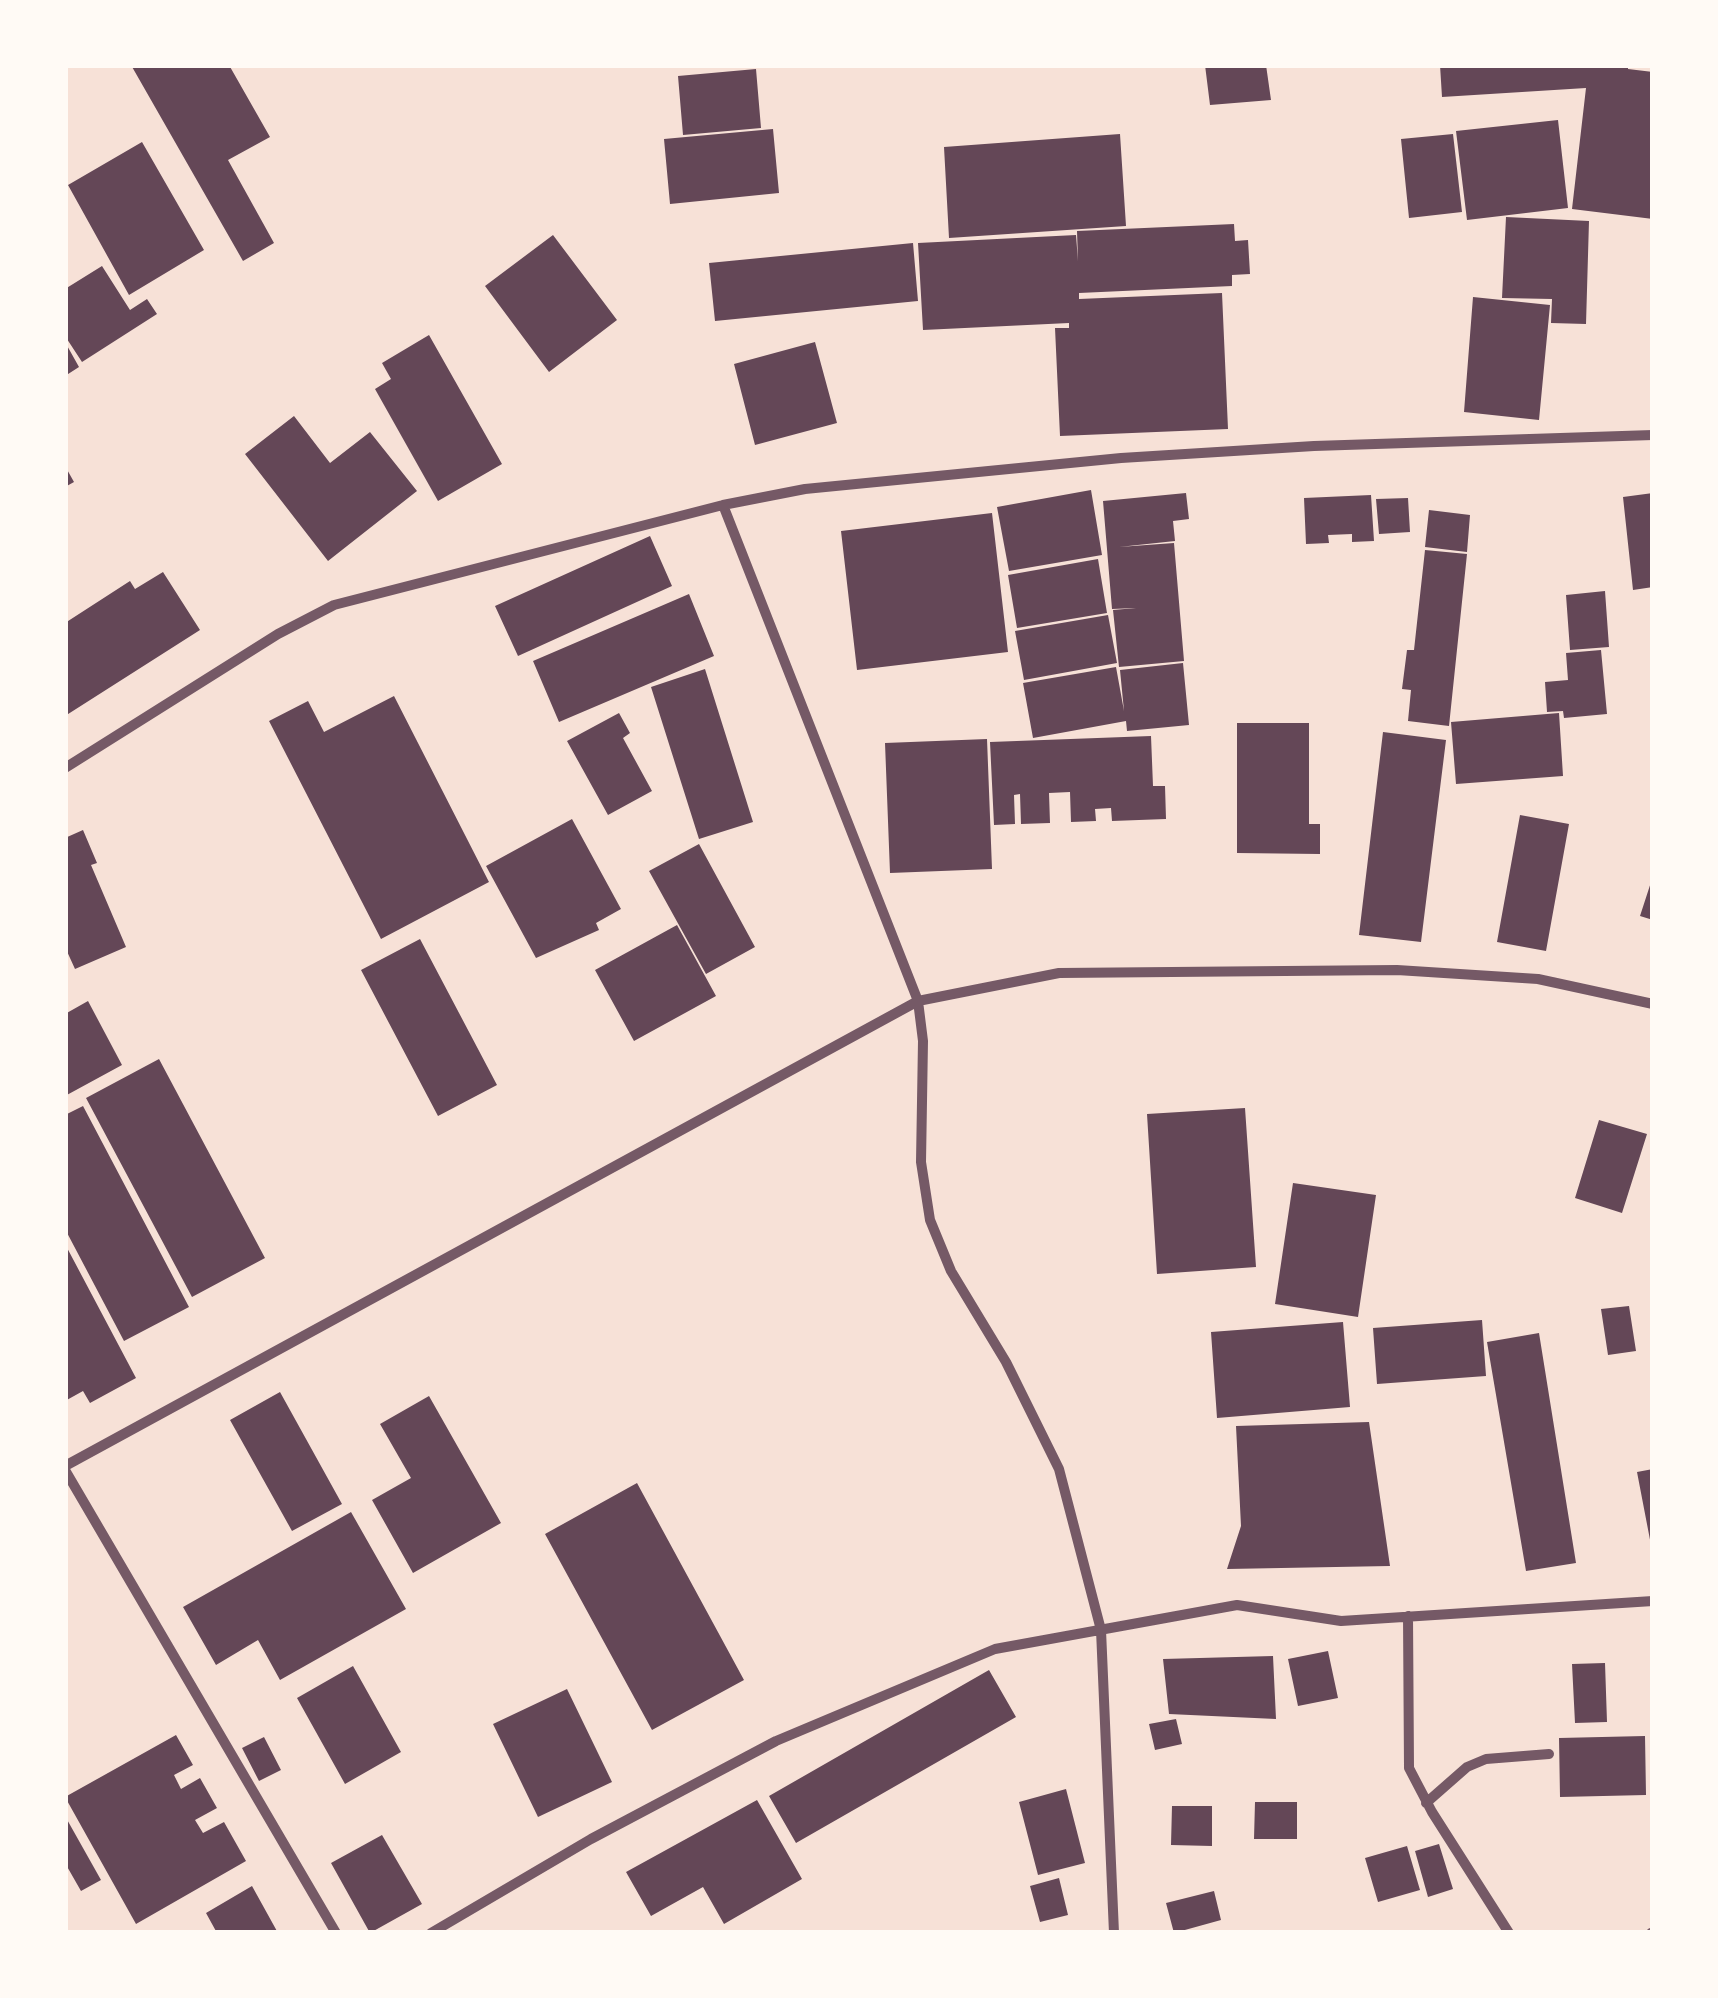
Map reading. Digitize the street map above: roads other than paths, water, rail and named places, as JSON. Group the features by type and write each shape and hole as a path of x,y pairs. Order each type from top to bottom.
{"street":[{"path":"65,768 278,634 334,605 722,505 805,489 1121,458 1653,435"},
{"path":"722,505 918,1002 923,1041 921,1162 930,1220 951,1271 1006,1362 1059,1469 1101,1630 1114,1933"},
{"path":"336,1933 65,1468 918,1002 1059,973 1397,970 1538,980 1653,1004"},
{"path":"431,1933 591,1839 776,1741 994,1649 1236,1604 1341,1621 1653,1601"},
{"path":"1408,1616 1409,1768 1426,1803 1509,1933"},
{"path":"1426,1803 1466,1767 1486,1758 1549,1754"}]}
